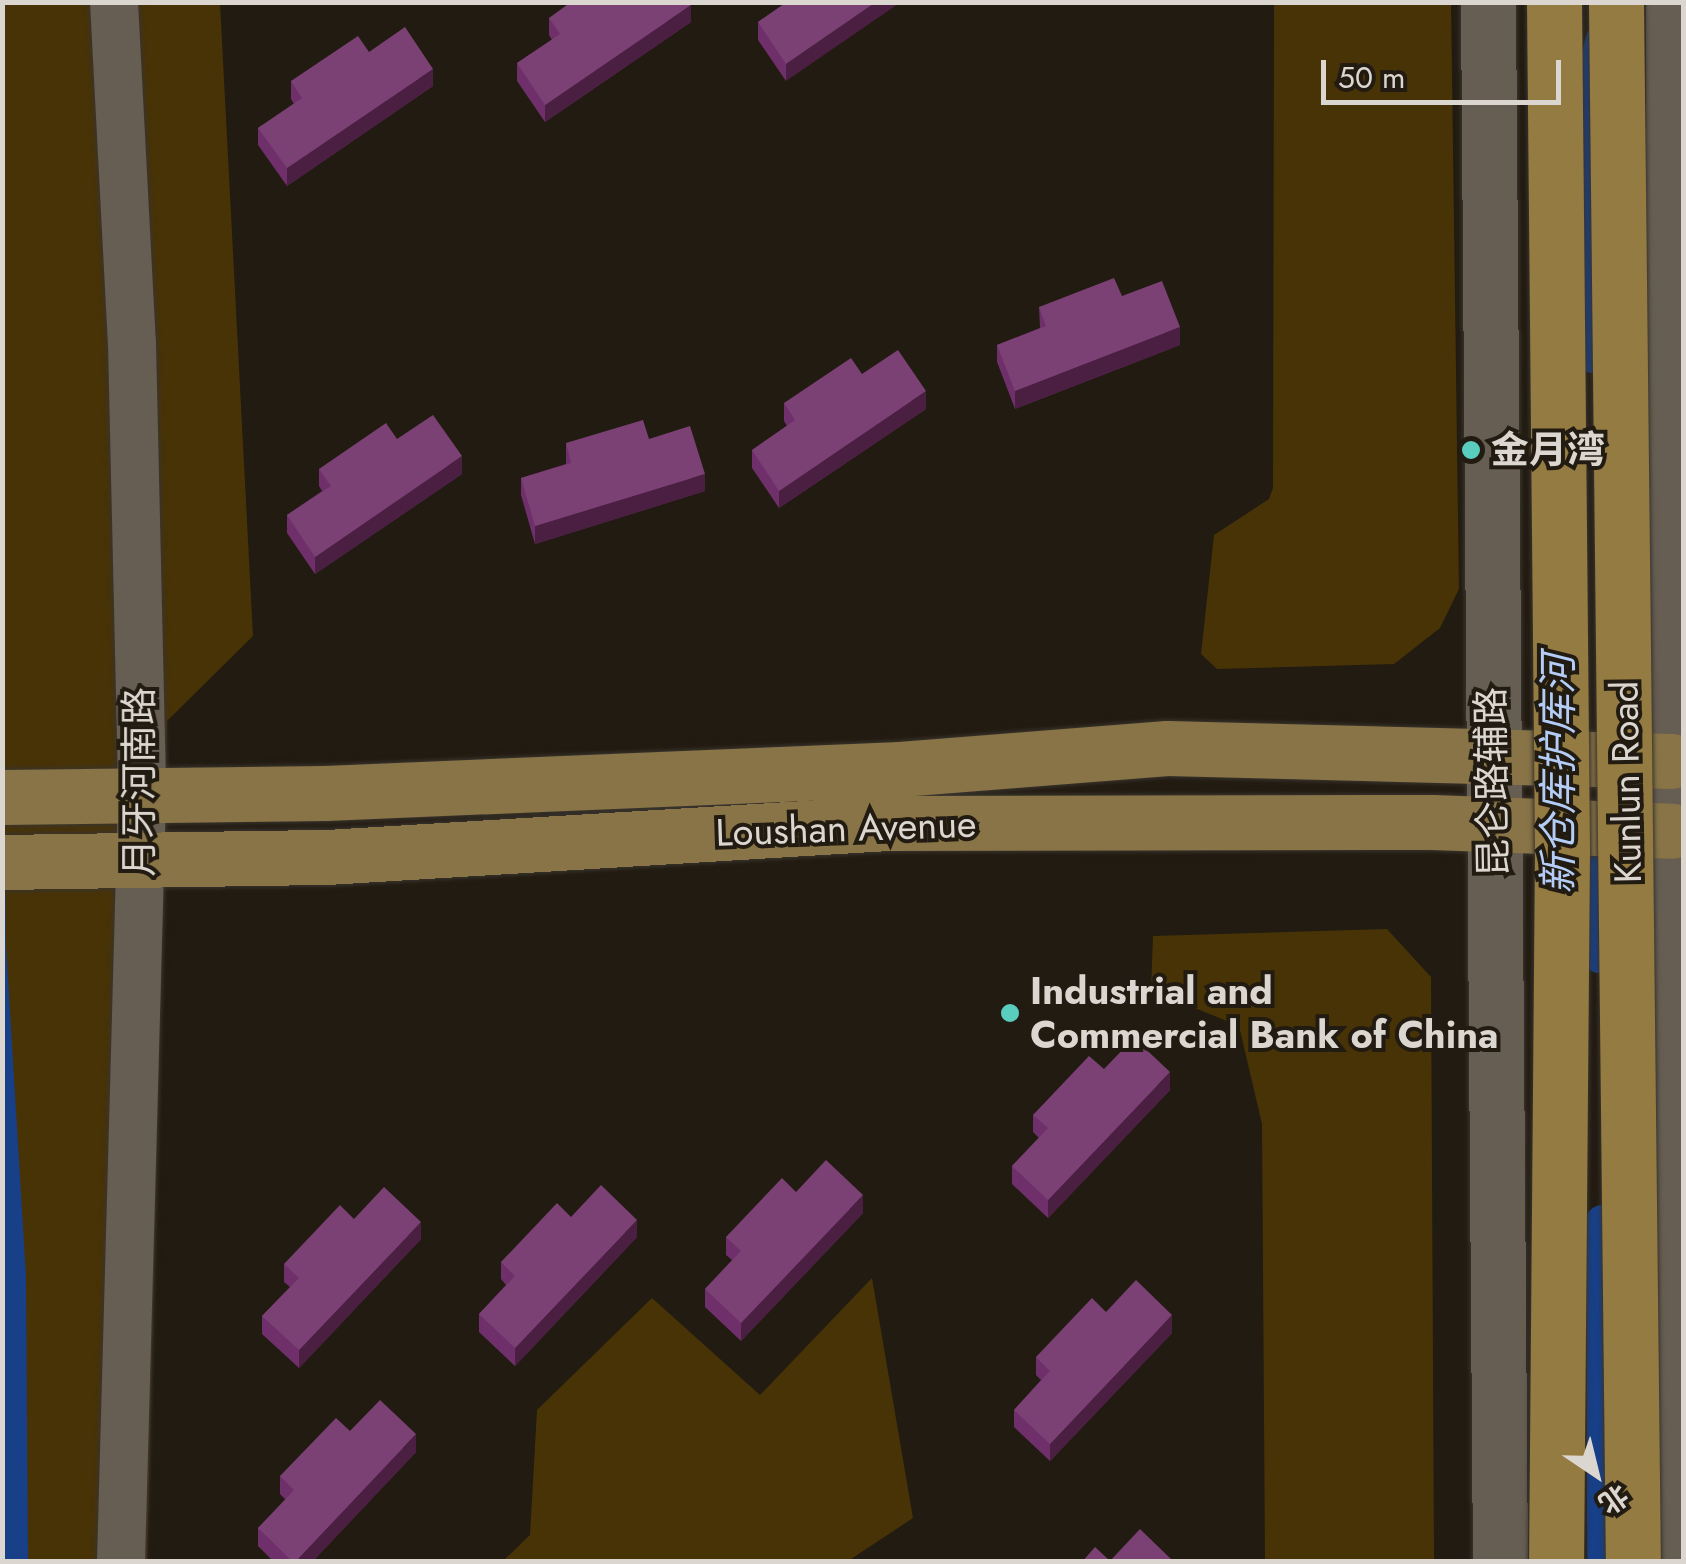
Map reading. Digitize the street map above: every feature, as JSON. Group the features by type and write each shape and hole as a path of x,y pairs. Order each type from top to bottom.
{"highway":[{"name":"Kunlun Road","path":"1554,2 1562,851 1556,1562"},
{"name":"Kunlun Road","path":"1616,2 1632,1562"}],"main road":[{"name":"昆仑路辅路","path":"1488,2 1514,826 1500,1562"},
{"path":"1673,27 1674,1562"},
{"name":"Loushan Avenue","path":"18,797 880,770 1167,748 1672,761"},
{"name":"Loushan Avenue","path":"12,862 327,857 888,823 1514,826 1672,831"}],"street":[{"name":"月牙河南路","path":"114,2 132,343 142,796 120,1562"}],"shaded area":[{"path":"3,3 220,3 253,636 167,721 147,1561 3,1562"},
{"path":"1274,3 1451,3 1459,589 1440,628 1394,664 1217,669 1201,654 1214,535 1269,499 1273,488"},
{"path":"1387,929 1431,977 1434,1561 1265,1561 1262,1124 1239,1026 1151,990 1153,936"},
{"path":"872,1278 913,1518 848,1561 503,1561 530,1535 537,1410 652,1298 760,1395"}],"water":[{"path":"2,538 6,945 26,1277 28,1562 2,1561"}],"building":[{"path":"571,2 691,5 545,105 517,63 560,34 549,18"},
{"path":"787,2 876,2 786,64 758,22"},
{"path":"405,27 433,69 287,168 258,128 302,98 291,81 358,36 369,52"},
{"path":"1114,278 1122,296 1162,281 1180,327 1015,391 997,345 1046,326 1039,307"},
{"path":"898,350 926,391 779,491 752,450 795,420 784,403 851,358 862,374"},
{"path":"433,415 462,456 315,557 287,515 331,486 319,469 386,423 397,439"},
{"path":"643,420 649,439 690,426 705,474 535,526 521,478 571,463 566,443"},
{"path":"1134,1038 1170,1072 1048,1200 1012,1166 1048,1128 1033,1115 1089,1056 1104,1069"},
{"path":"826,1160 863,1195 741,1323 705,1289 741,1251 726,1237 782,1178 796,1192"},
{"path":"601,1185 637,1220 515,1348 479,1314 515,1276 501,1262 557,1203 571,1217"},
{"path":"384,1187 421,1222 299,1350 262,1316 299,1278 284,1264 340,1205 354,1219"},
{"path":"1136,1280 1172,1315 1050,1444 1014,1410 1050,1371 1036,1357 1092,1298 1106,1312"},
{"path":"380,1400 416,1434 293,1562 258,1528 294,1490 280,1476 336,1418 350,1431"},
{"path":"1140,1529 1174,1562 1082,1562 1095,1547 1110,1561"}],"waterway":[{"name":"新仓库护库河","path":"1593,357 1585,101 1602,39"},
{"name":"新仓库护库河","path":"1599,846 1599,957"},
{"name":"新仓库护库河","path":"1602,1221 1603,1562"}],"place":[{"name":"金月湾","path":"1471,450"},
{"name":"Industrial and Commercial Bank of China","path":"1010,1013"}]}
